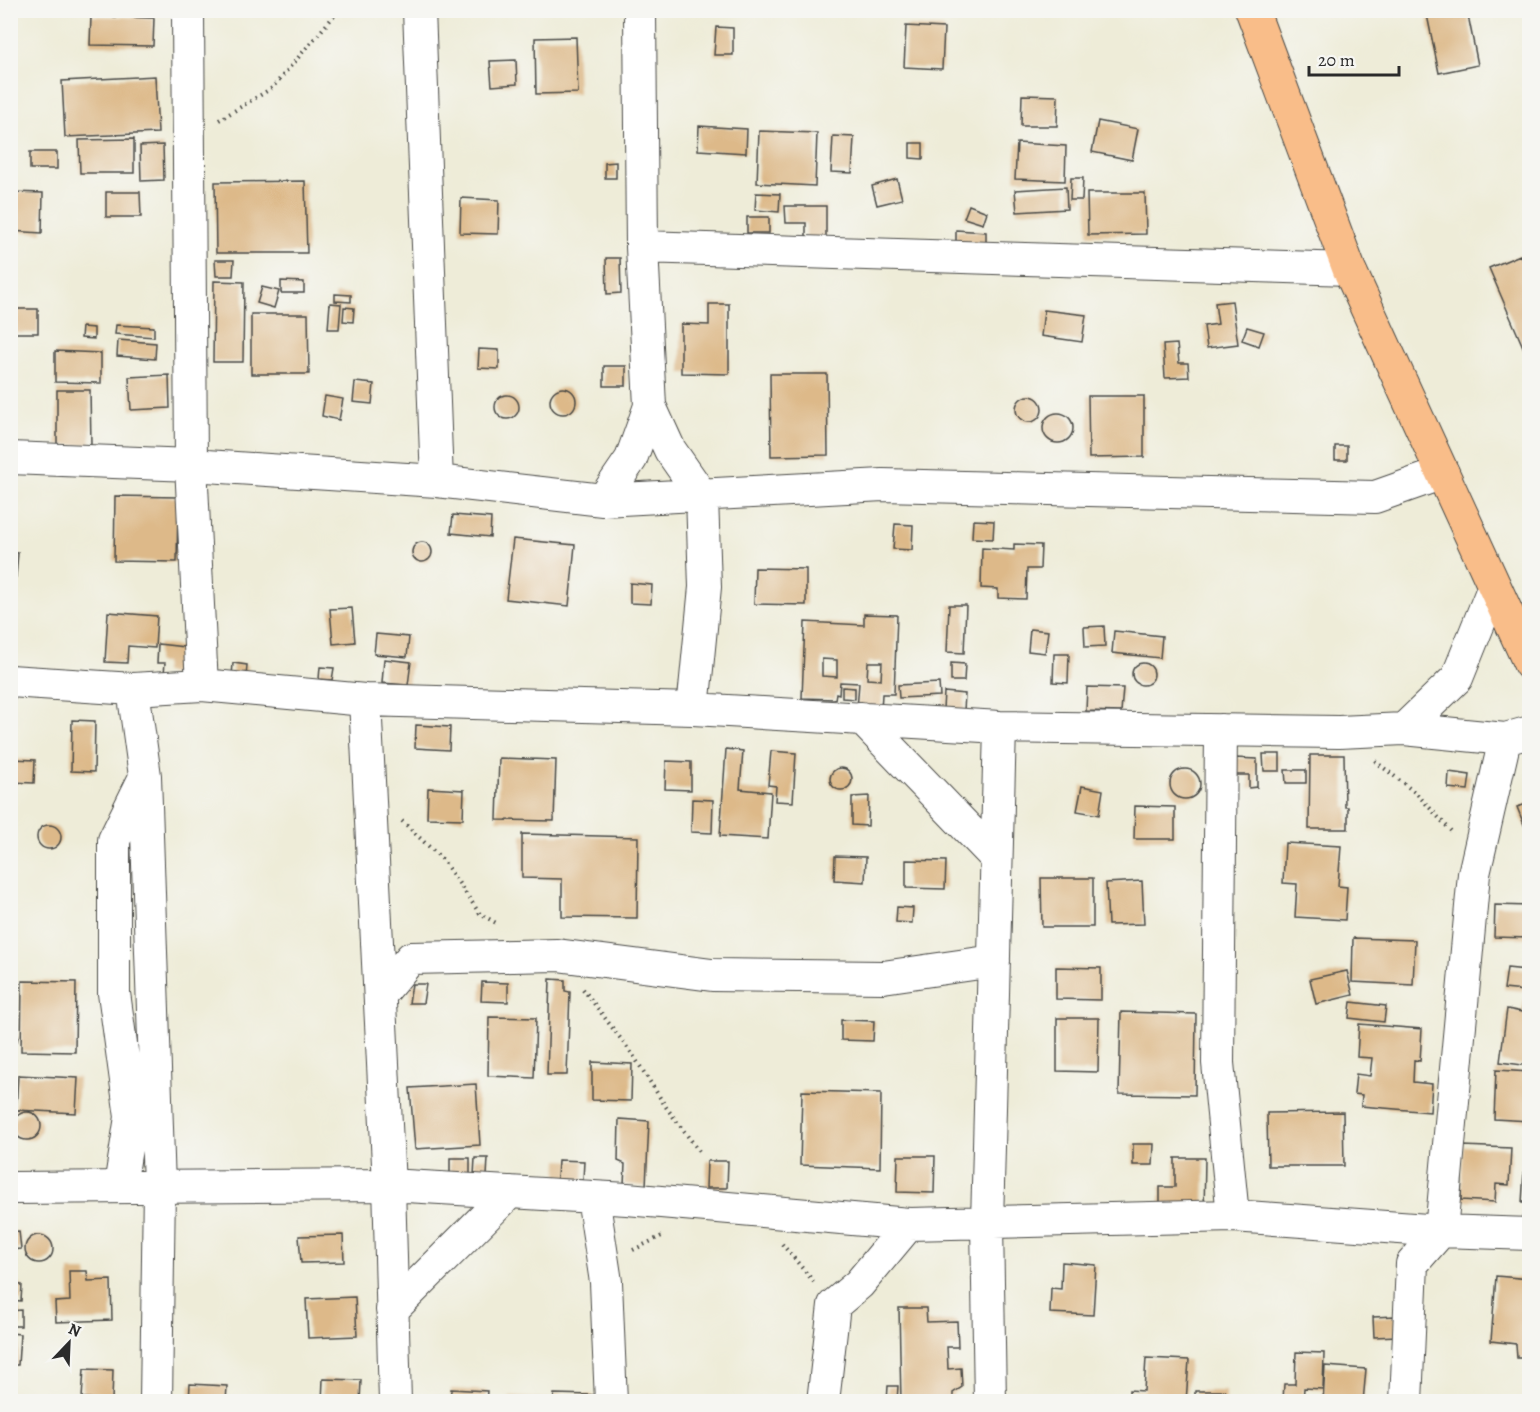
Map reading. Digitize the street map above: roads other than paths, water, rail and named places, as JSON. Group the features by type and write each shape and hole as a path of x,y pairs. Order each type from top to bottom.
{"highway":[{"path":"1252,10 1349,269 1530,664"}],"street":[{"path":"188,10 191,465 202,685"},
{"path":"419,10 437,480"},
{"path":"640,10 642,247 650,406 670,450 702,496 705,586 693,709"},
{"path":"642,247 1349,269"},
{"path":"603,500 631,459 650,406"},
{"path":"10,458 191,465 437,480 603,500 883,485 1375,497 1443,473"},
{"path":"1404,729 1457,678 1494,586"},
{"path":"10,681 133,689 202,685 365,700 693,709 1000,727 1339,732 1404,729 1517,735 1474,874 1441,1231 1412,1264 1406,1401"},
{"path":"133,689 145,776 159,1186 156,1401"},
{"path":"365,700 389,1185 395,1401"},
{"path":"861,718 996,858"},
{"path":"990,1401 987,1223 1000,727"},
{"path":"1221,730 1218,1063 1233,1216"},
{"path":"120,1186 131,1117 114,993 114,840 145,776"},
{"path":"380,995 411,958 557,955 712,975 872,977 994,961"},
{"path":"10,1188 389,1185 593,1197 909,1224 1233,1216 1441,1231 1530,1234"},
{"path":"392,1310 510,1192"},
{"path":"593,1197 606,1282 611,1401"},
{"path":"824,1401 834,1305 859,1284 909,1224"}]}
